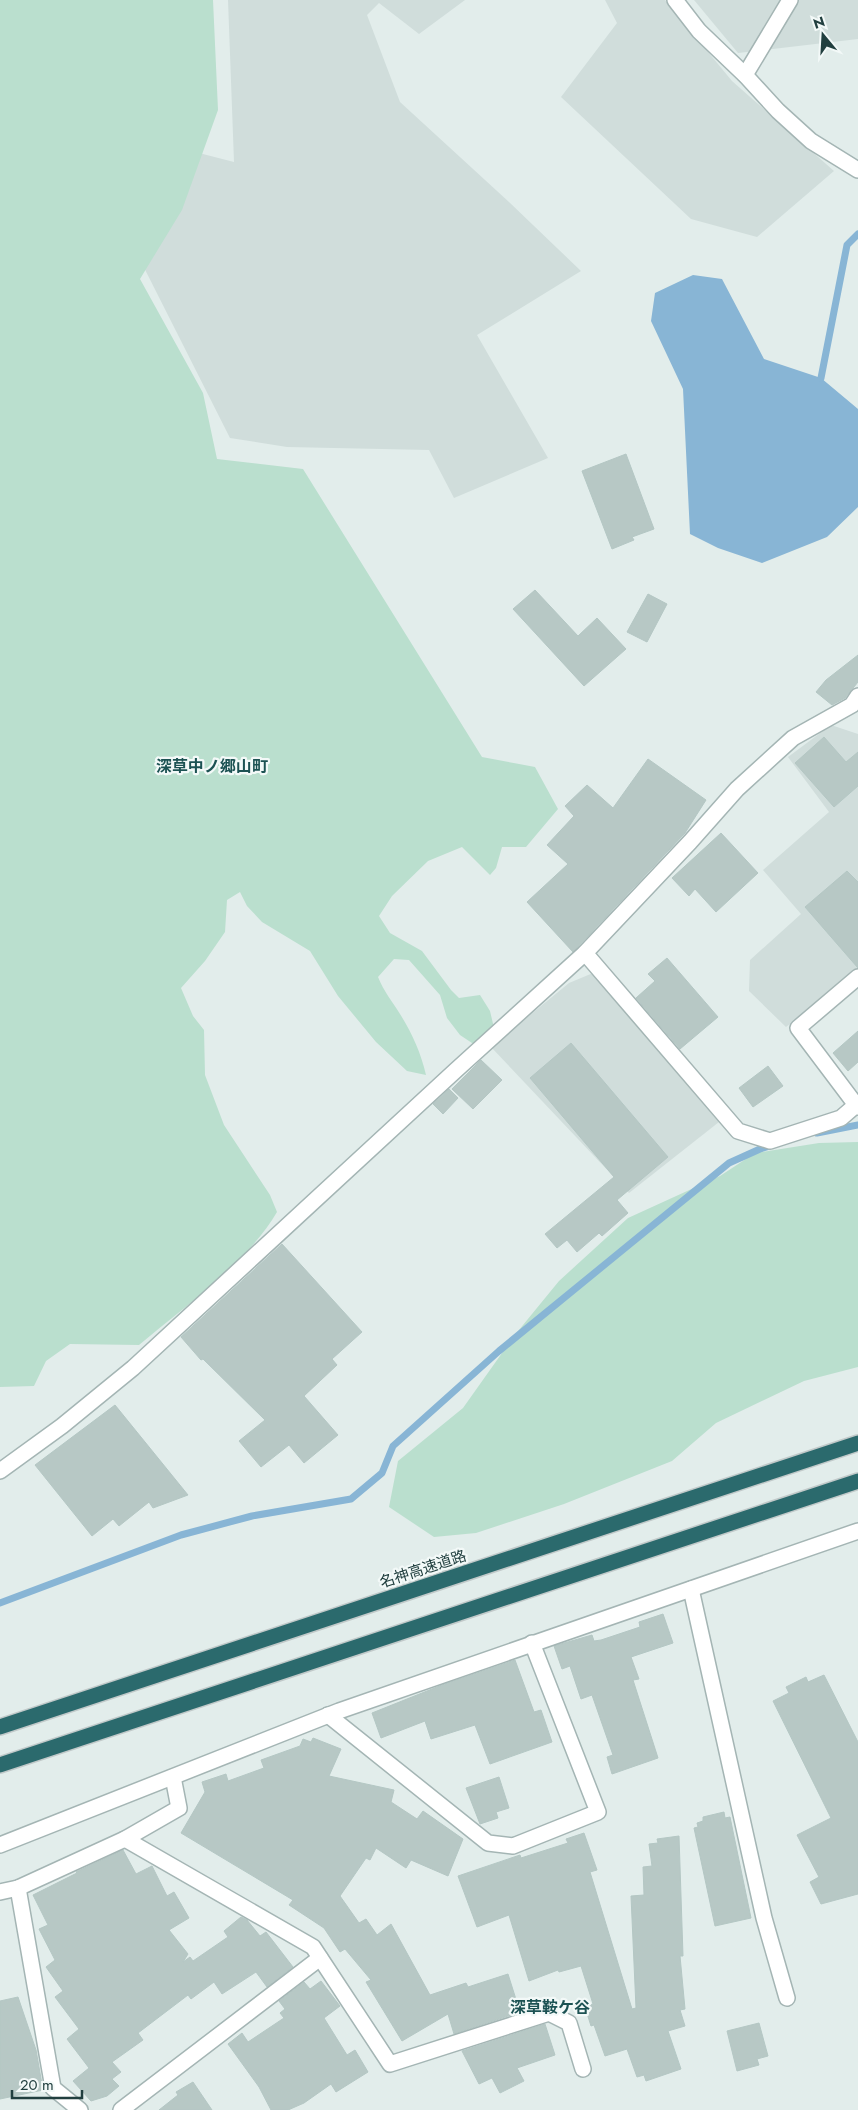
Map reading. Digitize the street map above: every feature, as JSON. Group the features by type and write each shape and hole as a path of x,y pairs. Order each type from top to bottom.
{"highway":[{"name":"名神高速道路","path":"0,1728 858,1443"},
{"path":"0,1765 858,1481"}],"street":[{"path":"675,0 699,31 811,142 858,170"},
{"path":"745,75 790,0"},
{"path":"0,1471 62,1426 133,1368 454,1071 585,953 738,789 793,738 856,705"},
{"path":"585,953 738,1131 770,1141 842,1118 855,1099 798,1028 858,977"},
{"path":"0,1845 328,1715 858,1531"},
{"path":"691,1589 764,1918 787,1998"},
{"path":"328,1715 488,1843 512,1846 598,1812 532,1643"},
{"path":"0,1892 18,1888 125,1839 179,1808 173,1777"},
{"path":"125,1839 313,1947 390,2064 549,2013 569,2024 584,2069"},
{"path":"18,1888 53,2088 80,2110"},
{"path":"121,2110 320,1958"}],"shaded area":[{"path":"228,0 465,0 419,34 379,3 367,15 400,102 581,271 477,335 548,458 454,498 429,450 287,447 230,438 122,224 125,134 234,162"},
{"path":"605,0 665,0 732,81 834,171 757,237 691,219 561,97 617,23"},
{"path":"694,0 858,0 858,39 738,53"},
{"path":"831,725 858,734 858,970 786,1027 749,991 750,960 801,914 763,870 829,812 788,757"},
{"path":"593,973 719,1122 629,1193 491,1047 569,983"}],"green space":[{"path":"0,0 213,0 218,110 182,210 140,279 203,393 217,459 303,469 482,757 535,767 558,809 526,847 502,847 496,868 490,875 462,847 428,861 392,896 379,916 390,933 422,951 459,998 480,995 490,1011 494,1028 475,1045 460,1035 447,1018 440,995 409,960 394,959 378,977 412,1036 422,1059 426,1075 407,1071 376,1042 338,996 310,951 262,922 247,906 240,892 227,900 225,932 205,961 181,988 193,1016 204,1030 205,1075 224,1125 270,1195 277,1212 265,1231 250,1249 214,1283 139,1345 70,1344 46,1361 34,1386 0,1387"},
{"path":"858,1142 858,1367 804,1381 716,1423 672,1461 564,1504 476,1533 434,1537 389,1507 398,1461 463,1408 514,1336 559,1281 628,1218 720,1176 755,1153 819,1143"}],"water":[{"path":"693,275 722,279 764,359 821,378 858,409 858,507 827,537 762,563 718,548 690,534 683,389 651,321 655,293"}],"building":[{"path":"626,454 654,529 632,537 634,540 612,549 582,471"},
{"path":"535,590 578,636 597,618 626,649 584,686 513,609"},
{"path":"648,594 667,604 647,642 627,632"},
{"path":"858,655 858,682 845,698 832,705 816,692 826,680"},
{"path":"824,737 846,762 858,752 858,786 834,807 795,763"},
{"path":"648,759 706,800 685,833 573,952 527,902 568,864 547,845 574,816 565,806 587,785 613,808"},
{"path":"721,833 758,873 716,912 695,889 689,896 672,878"},
{"path":"847,871 858,882 858,968 805,907"},
{"path":"667,958 718,1017 680,1049 636,998 655,981 648,974"},
{"path":"858,1031 858,1062 848,1071 833,1053"},
{"path":"571,1043 668,1157 617,1200 628,1213 602,1236 599,1233 577,1252 567,1240 557,1248 545,1234 614,1177 530,1078"},
{"path":"481,1060 502,1080 473,1109 452,1089"},
{"path":"768,1066 783,1086 753,1107 739,1088"},
{"path":"449,1089 458,1098 443,1114 433,1104"},
{"path":"282,1244 362,1332 332,1359 337,1365 304,1396 338,1435 304,1463 289,1445 261,1467 239,1441 265,1420 203,1359 201,1360 181,1337"},
{"path":"115,1405 188,1495 153,1508 149,1502 119,1526 113,1519 92,1536 35,1465"},
{"path":"663,1614 673,1643 631,1657 639,1679 633,1680 658,1758 612,1774 607,1757 613,1755 592,1695 581,1699 570,1666 562,1669 554,1646 592,1635 594,1641 601,1640 640,1627 639,1622"},
{"path":"515,1660 534,1712 541,1710 552,1742 490,1764 475,1725 431,1739 425,1721 381,1738 372,1713 442,1685"},
{"path":"824,1675 858,1742 858,1894 821,1904 810,1882 819,1877 797,1835 831,1818 773,1701 789,1693 786,1687 806,1677 808,1682"},
{"path":"313,1738 341,1749 329,1776 394,1790 391,1802 417,1819 423,1811 463,1839 448,1876 411,1860 406,1868 376,1848 370,1860 366,1858 340,1896 359,1923 366,1919 377,1935 391,1924 430,1995 466,1983 468,1987 508,1974 520,2012 454,2034 448,2014 402,2041 366,1982 371,1980 345,1949 340,1952 324,1928 289,1905 293,1900 181,1833 205,1792 202,1782 226,1774 228,1781 264,1768 261,1760 300,1746 303,1739 311,1742"},
{"path":"499,1777 509,1808 496,1812 498,1818 480,1824 466,1788"},
{"path":"724,1812 725,1818 730,1817 751,1918 715,1926 694,1828 698,1827 697,1823 703,1821 703,1817"},
{"path":"584,1833 597,1870 590,1872 632,2009 636,2008 631,1896 644,1895 643,1867 652,1866 649,1844 658,1843 657,1839 679,1836 683,1956 680,1956 685,2009 680,2010 685,2026 668,2031 681,2069 646,2081 644,2075 637,2077 627,2049 605,2056 594,2025 591,2026 585,2007 593,2004 581,1966 559,1972 558,1970 529,1981 509,1915 477,1927 458,1876 520,1855 521,1858 568,1843 566,1839"},
{"path":"123,1850 136,1874 152,1866 167,1896 174,1892 189,1918 169,1930 188,1954 183,1962 190,1957 193,1961 228,1937 224,1931 241,1917 247,1920 260,1936 266,1932 293,1967 267,1987 256,1972 222,1994 214,1982 191,1999 188,1995 138,2033 143,2040 112,2062 121,2072 112,2079 119,2086 107,2096 91,2101 73,2081 89,2068 67,2039 79,2029 55,1997 63,1991 46,1967 55,1960 39,1929 48,1925 33,1895"},
{"path":"321,1981 340,2006 324,2018 347,2055 355,2050 368,2072 336,2092 331,2084 304,2103 288,2110 271,2110 259,2087 228,2044 242,2033 248,2042 284,2018 280,2013 285,2009 279,2001 304,1982 310,1989"},
{"path":"18,1997 36,2050 43,2090 0,2099 0,2001"},
{"path":"759,2023 768,2056 757,2059 759,2065 737,2071 727,2031"},
{"path":"545,2024 555,2055 517,2068 524,2081 500,2093 492,2078 479,2084 462,2051"},
{"path":"193,2082 212,2110 159,2110 178,2095 176,2092"}],"waterway":[{"path":"821,378 847,245 858,234"},
{"path":"817,1133 858,1125"},
{"path":"0,1603 181,1535 252,1516 351,1499 382,1473 393,1446 499,1351 729,1163 773,1145"}],"district":[{"name":"深草中ノ郷山町","path":"212,766"},
{"name":"深草鞍ケ谷","path":"550,2007"}]}
